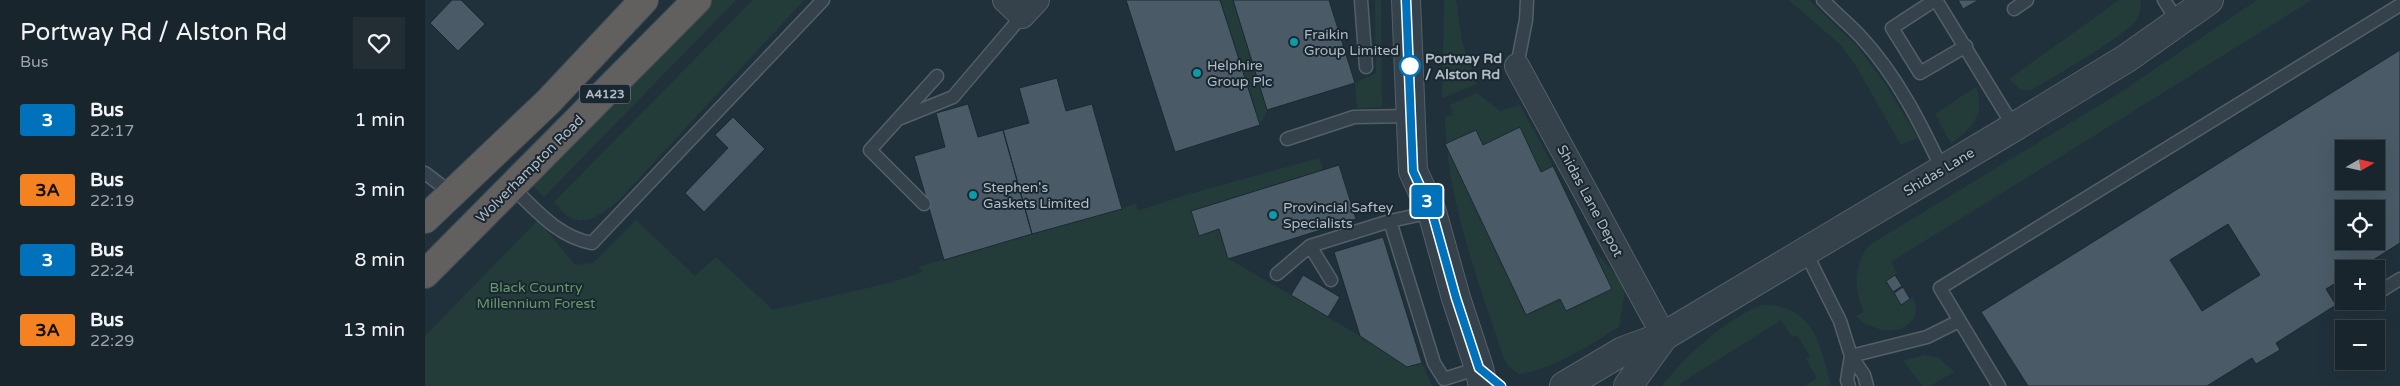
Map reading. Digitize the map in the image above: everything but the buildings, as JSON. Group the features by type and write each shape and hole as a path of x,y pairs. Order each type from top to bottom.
{"highway":[{"name":"A4123","path":"425,219 548,102 644,0"},
{"name":"Wolverhampton Road","path":"425,274 697,0"},
{"path":"485,160 511,187"}],"street":[{"path":"1407,0 1413,171 1432,212 1481,377 1501,386"},
{"name":"Shidas Lane","path":"1564,386 1623,351 1664,336 1943,171 2127,58 2171,11 2209,0"},
{"name":"Shidas Lane Depot","path":"1517,66 1664,336"},
{"name":"Shidas Lane","path":"1628,386 1664,336"}],"lane":[{"path":"511,187 559,231 579,241 592,243 823,0"},
{"path":"1361,0 1366,67"},
{"path":"1517,66 1526,20 1527,0"},
{"path":"1823,0 1862,38 1888,71 1924,131 1943,171"},
{"path":"1965,46 1920,73 1892,28 1935,0 1965,46 2014,127"},
{"path":"2014,9 2027,0"},
{"path":"898,119 953,96 1021,5"},
{"path":"1999,386 1940,288 2400,5"},
{"path":"924,204 870,150 937,76"},
{"path":"1287,138 1354,117 1411,116"},
{"path":"425,173 451,193"},
{"path":"1277,274 1311,246 1390,221 1432,212"},
{"path":"1390,221 1434,363 1444,378 1481,377"},
{"path":"1311,246 1331,280"},
{"path":"1805,251 1840,321 1851,356 1864,375 1867,386"},
{"path":"2385,288 2400,279"},
{"path":"1851,356 1927,337 1959,321"},
{"path":"1849,386 1847,380 1851,356"}],"green space":[{"path":"710,0 736,0 544,197 528,181"},
{"path":"753,0 804,0 619,200 602,213 589,219 575,219 564,213 554,202"},
{"path":"1220,0 1233,0 1267,110 1260,125"},
{"path":"1375,0 1381,0 1382,107 1357,108 1355,83 1376,73"},
{"path":"1444,0 1456,0 1462,42 1477,84 1442,98"},
{"path":"1789,0 1809,0 1857,46 1886,85 1918,138 1901,145 1856,66 1841,45"},
{"path":"2119,0 2141,0 2137,19 2119,35 2035,88 2021,89 2009,79"},
{"path":"2257,0 2312,0 1891,262 1897,273 1886,281 1901,304 1913,297 1916,306 1915,316 1902,328 1895,330 1878,329 1856,316 1864,312 1858,294 1858,268 1865,251 1871,244 2118,94"},
{"path":"1976,87 1979,106 1975,120 1951,144 1935,114"},
{"path":"1477,93 1500,111 1520,105 1553,166 1541,172 1520,127 1483,145 1476,130 1447,145 1445,117 1453,115 1450,105"},
{"path":"1447,147 1526,315 1560,299 1566,311 1611,290 1593,249 1626,286 1619,327 1559,362 1546,367 1519,374 1508,366 1493,327 1465,238 1457,208"},
{"name":"Black Country Millennium Forest","path":"1319,158 1323,170 1192,211 1199,235 1219,229 1229,259 1360,336 1407,367 1422,363 1432,386 425,386 425,336 538,220 575,265 593,263 636,220 695,276 716,257 773,310 893,282 923,272 918,267 1136,204 1138,211 1186,195"},
{"path":"1763,305 1780,307 1794,312 1804,320 1819,343 1831,386 1805,386 1817,378 1806,359 1810,356 1797,335 1792,337 1781,320 1679,384 1680,386 1662,386 1682,363 1708,339 1736,318"},
{"path":"1924,355 1939,358 1954,372 1930,386 1923,386 1903,361"}],"bus line":[{"name":"3","path":"1406,0 1409,19 1413,171 1432,212 1456,298 1479,368 1501,386"}],"place":[{"name":"Fraikin Group Limited","path":"1294,42"},
{"name":"Portway Rd / Alston Rd","path":"1410,66"},
{"name":"Helphire Group Plc","path":"1197,73"},
{"name":"Stephen's Gaskets Limited","path":"973,195"},
{"name":"Provincial Saftey Specialists","path":"1273,215"}]}
